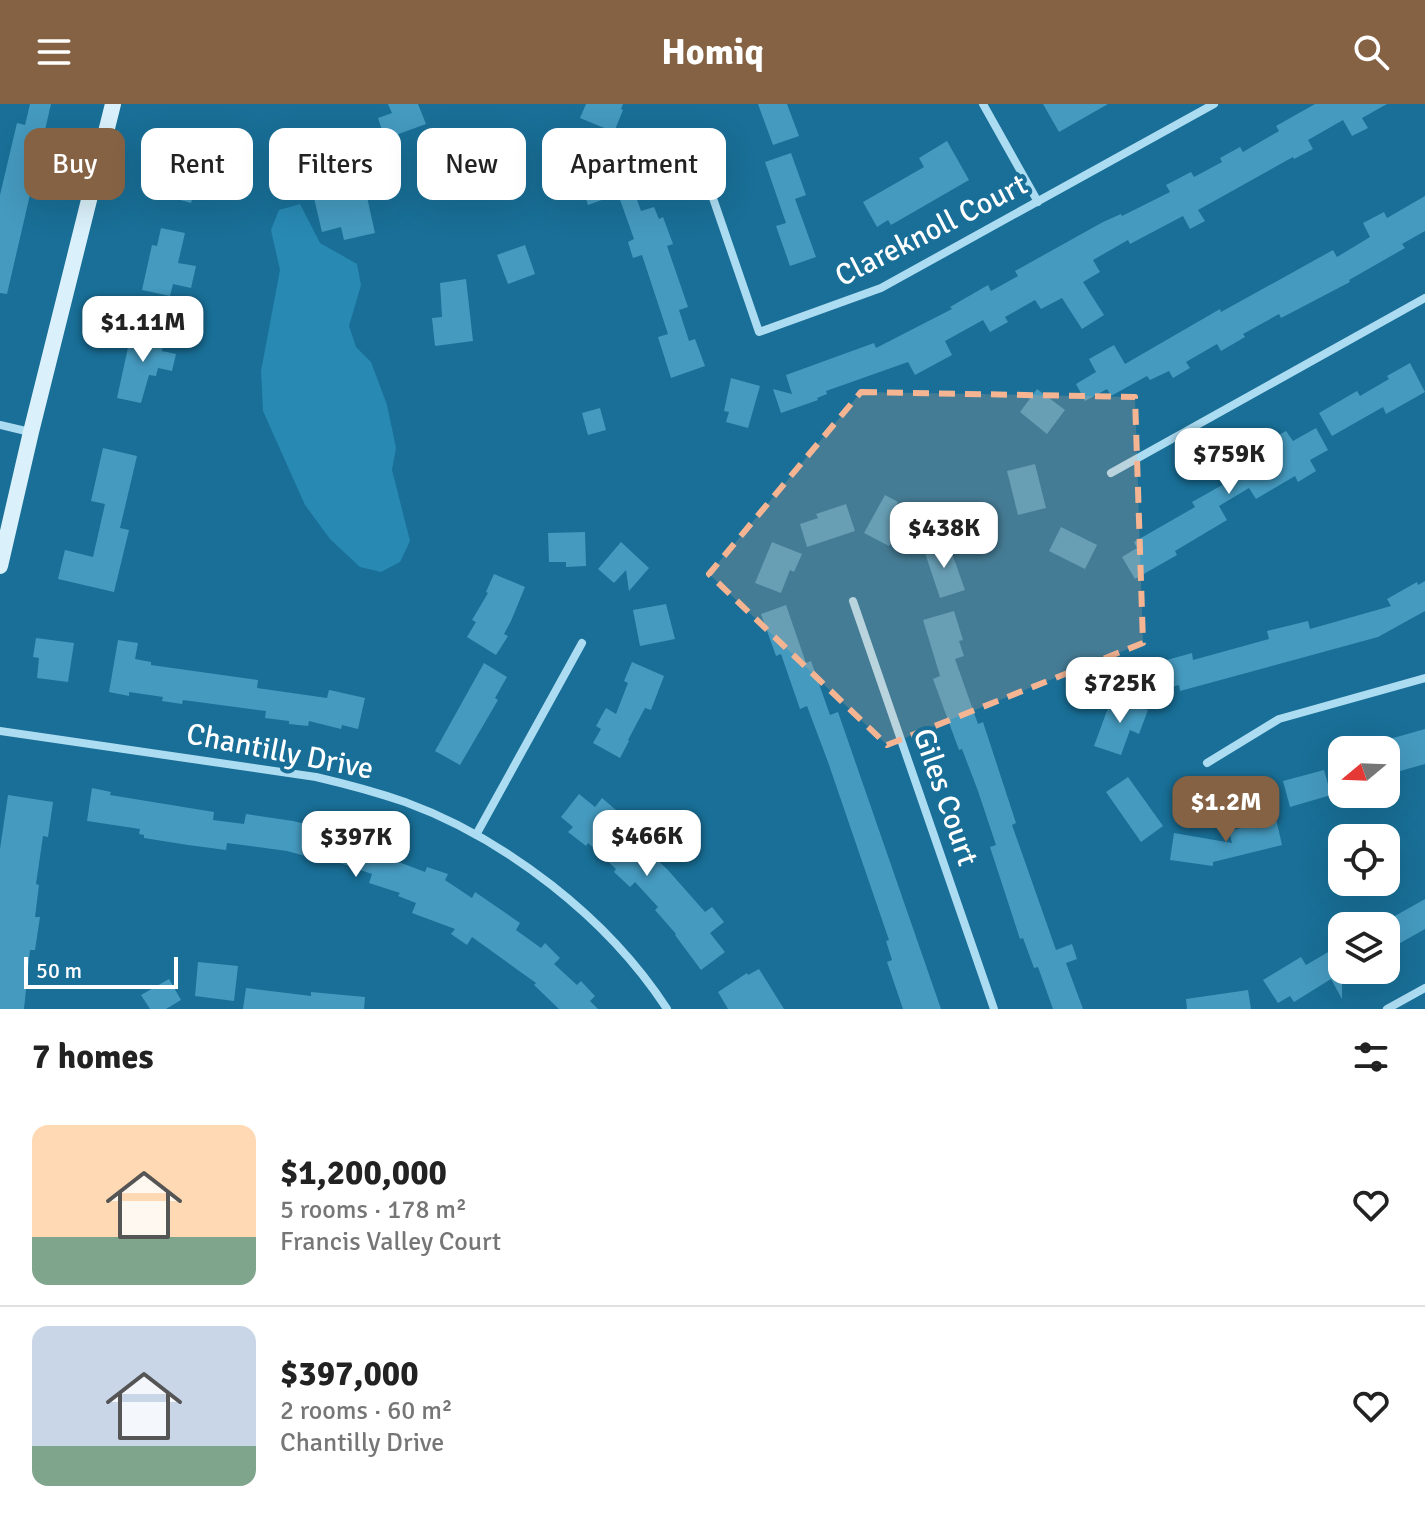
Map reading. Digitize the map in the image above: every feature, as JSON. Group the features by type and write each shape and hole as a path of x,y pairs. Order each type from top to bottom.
{"street":[{"path":"0,566 113,104"},
{"path":"983,104 1038,202"},
{"name":"Clareknoll Court","path":"714,200 759,332 881,288 1214,104"},
{"path":"1111,473 1425,298"},
{"path":"0,425 31,432"},
{"name":"Giles Court","path":"853,601 994,1009"},
{"path":"476,835 582,643"},
{"path":"1207,763 1279,719 1425,678"},
{"name":"Chantilly Drive","path":"0,731 316,777 407,803 476,835 517,860 561,893 596,924 667,1009"},
{"path":"1387,1009 1425,988"}],"highlighted area":[{"path":"861,392 1135,397 1143,643 887,745 709,574"}],"shaded area":[{"path":"300,204 320,243 357,264 361,285 349,326 356,347 371,362 387,405 396,448 392,470 410,541 400,562 381,572 360,567 330,539 305,505 263,411 261,371 280,270 271,230 279,210"}],"building":[{"path":"30,104 51,104 45,128 24,128 24,200 29,200 7,294 0,293 0,195 17,123 25,125"},
{"path":"388,104 418,104 426,124 401,133 401,128 381,128 378,118 392,113"},
{"path":"586,104 623,104 616,128 604,128 580,118"},
{"path":"758,104 787,104 799,136 773,145"},
{"path":"1043,104 1108,104 1059,132"},
{"path":"1315,104 1387,104 1362,118 1368,128 1352,136 1343,120 1308,140 1313,149 1198,210 1205,221 1190,229 1183,216 1130,244 1128,240 1093,260 1100,272 1083,282 1104,315 1082,329 1062,298 1041,309 1035,300 1005,317 1008,322 990,332 983,320 945,341 952,355 915,375 908,362 826,391 827,394 818,400 781,413 773,389 792,394 786,375 874,343 876,348 952,309 950,307 988,285 991,291 1018,276 1015,271 1103,222 1170,192 1166,185 1191,172 1194,177 1222,162 1220,158 1240,147 1243,152 1279,131 1276,126"},
{"path":"947,141 969,180 891,225 888,220 877,227 863,202 924,167 919,158"},
{"path":"791,153 806,195 795,199 816,257 790,266 776,226 786,223 765,162"},
{"path":"1425,196 1425,231 1402,244 1405,248 1350,282 1281,318 1279,314 1243,334 1245,337 1221,351 1217,344 1186,362 1190,368 1173,378 1169,371 1150,380 1147,376 1111,396 1107,389 1085,401 1076,384 1096,372 1089,359 1114,345 1125,364 1220,309 1221,312 1333,250 1337,257 1370,237 1363,223 1384,212 1387,218"},
{"path":"314,200 368,200 375,233 344,240 341,227 322,232"},
{"path":"620,200 637,200 641,211 654,207 659,219 663,217 673,244 667,246 688,307 679,310 689,341 695,339 705,366 671,378 658,337 668,334 642,255 633,258 628,242 634,239"},
{"path":"161,228 185,233 178,263 196,266 191,288 173,284 170,296 142,290 152,245 157,246"},
{"path":"525,245 535,274 508,284 497,255"},
{"path":"466,279 473,341 435,346 432,318 442,317 440,283"},
{"path":"132,329 165,336 162,351 176,354 172,371 158,368 156,376 149,375 141,403 117,398"},
{"path":"1410,363 1425,392 1386,414 1383,407 1332,436 1319,413 1357,391 1360,396"},
{"path":"731,378 760,386 748,428 726,422 729,412 724,411"},
{"path":"1037,389 1065,410 1047,434 1020,412"},
{"path":"600,408 606,430 588,435 582,413"},
{"path":"1316,428 1328,450 1310,460 1316,471 1298,482 1295,476 1256,499 1249,488 1219,506 1227,520 1175,551 1177,555 1135,579 1122,557 1137,548 1134,542 1195,507 1192,502 1224,484 1216,470 1286,431 1293,441"},
{"path":"103,448 137,456 120,528 129,530 114,592 58,579 65,550 93,557 105,504 91,501"},
{"path":"1035,464 1046,508 1018,515 1007,471"},
{"path":"885,495 898,502 893,512 917,525 904,548 892,542 889,546 864,533"},
{"path":"846,504 855,531 807,547 800,524 818,518 816,514"},
{"path":"1061,527 1097,545 1085,569 1049,551"},
{"path":"585,532 586,566 566,567 566,562 549,562 548,533"},
{"path":"621,542 649,568 629,591 626,570 614,583 598,569"},
{"path":"772,542 802,554 794,572 790,570 781,593 755,583"},
{"path":"948,542 965,590 940,598 924,550"},
{"path":"494,574 525,587 504,634 508,636 496,655 467,637"},
{"path":"1425,581 1425,611 1378,637 1180,691 1179,685 1156,691 1149,665 1192,653 1193,660 1269,639 1267,631 1308,621 1310,629 1391,606 1387,599 1417,582 1418,585"},
{"path":"666,604 675,639 640,646 633,610"},
{"path":"786,605 806,663 811,661 830,715 838,712 941,1009 903,1009 887,962 892,960 886,941 889,940 828,762 807,706 800,709 781,654 776,656 761,614"},
{"path":"954,611 963,640 959,641 964,656 955,659 978,724 983,722 1016,823 1012,825 1056,950 1072,944 1077,959 1066,963 1083,1009 1053,1009 1038,967 1034,968 1023,938 1020,939 990,847 996,845 978,791 933,679 940,676 923,620"},
{"path":"36,638 74,643 68,682 37,678 39,658 33,657"},
{"path":"118,640 138,643 135,659 151,662 151,665 258,680 257,688 327,698 329,690 365,698 358,729 342,725 341,729 309,721 308,726 289,724 289,721 265,718 266,711 183,700 182,704 162,701 163,697 109,692"},
{"path":"632,662 664,676 651,710 645,708 620,758 593,743 601,729 596,726 606,708 616,714"},
{"path":"484,663 507,677 495,698 498,700 460,765 435,751"},
{"path":"1112,697 1148,710 1139,734 1130,730 1121,755 1094,746"},
{"path":"1425,729 1425,764 1400,771 1400,736"},
{"path":"1324,770 1328,796 1290,807 1283,781"},
{"path":"1128,777 1163,826 1141,842 1106,792"},
{"path":"92,788 111,792 110,795 214,812 213,820 244,824 246,814 293,821 361,838 400,852 396,861 425,872 427,867 448,874 445,880 472,898 475,892 520,923 516,930 541,948 545,943 560,958 554,964 577,985 581,981 595,996 590,1001 598,1009 559,1009 534,985 536,983 472,937 467,945 451,934 455,929 412,913 416,903 398,896 400,893 369,883 372,874 328,859 327,862 287,851 227,843 226,850 188,845 144,838 139,834 140,829 87,821"},
{"path":"579,794 595,807 602,798 616,810 610,816 667,869 705,912 712,907 724,922 710,933 725,952 701,970 655,910 658,907 635,882 630,887 588,843 586,846 568,832 573,827 561,817"},
{"path":"8,795 53,802 48,837 43,836 36,884 39,885 35,917 40,917 35,950 30,950 24,1009 0,1009 0,849"},
{"path":"1276,819 1282,845 1213,862 1213,866 1170,860 1174,833 1232,843 1229,831"},
{"path":"1425,899 1425,929 1400,943 1400,913"},
{"path":"1328,952 1328,981 1294,1002 1290,996 1278,1003 1263,980 1301,957 1306,965"},
{"path":"198,962 238,966 234,1001 195,996"},
{"path":"759,969 784,1009 728,1009 718,992"},
{"path":"169,979 181,1000 166,1009 150,1009 141,995"},
{"path":"1334,984 1342,984 1342,999"},
{"path":"246,988 311,996 311,992 365,997 364,1009 243,1009"},
{"path":"1248,990 1251,1009 1187,1009 1186,999"}]}
